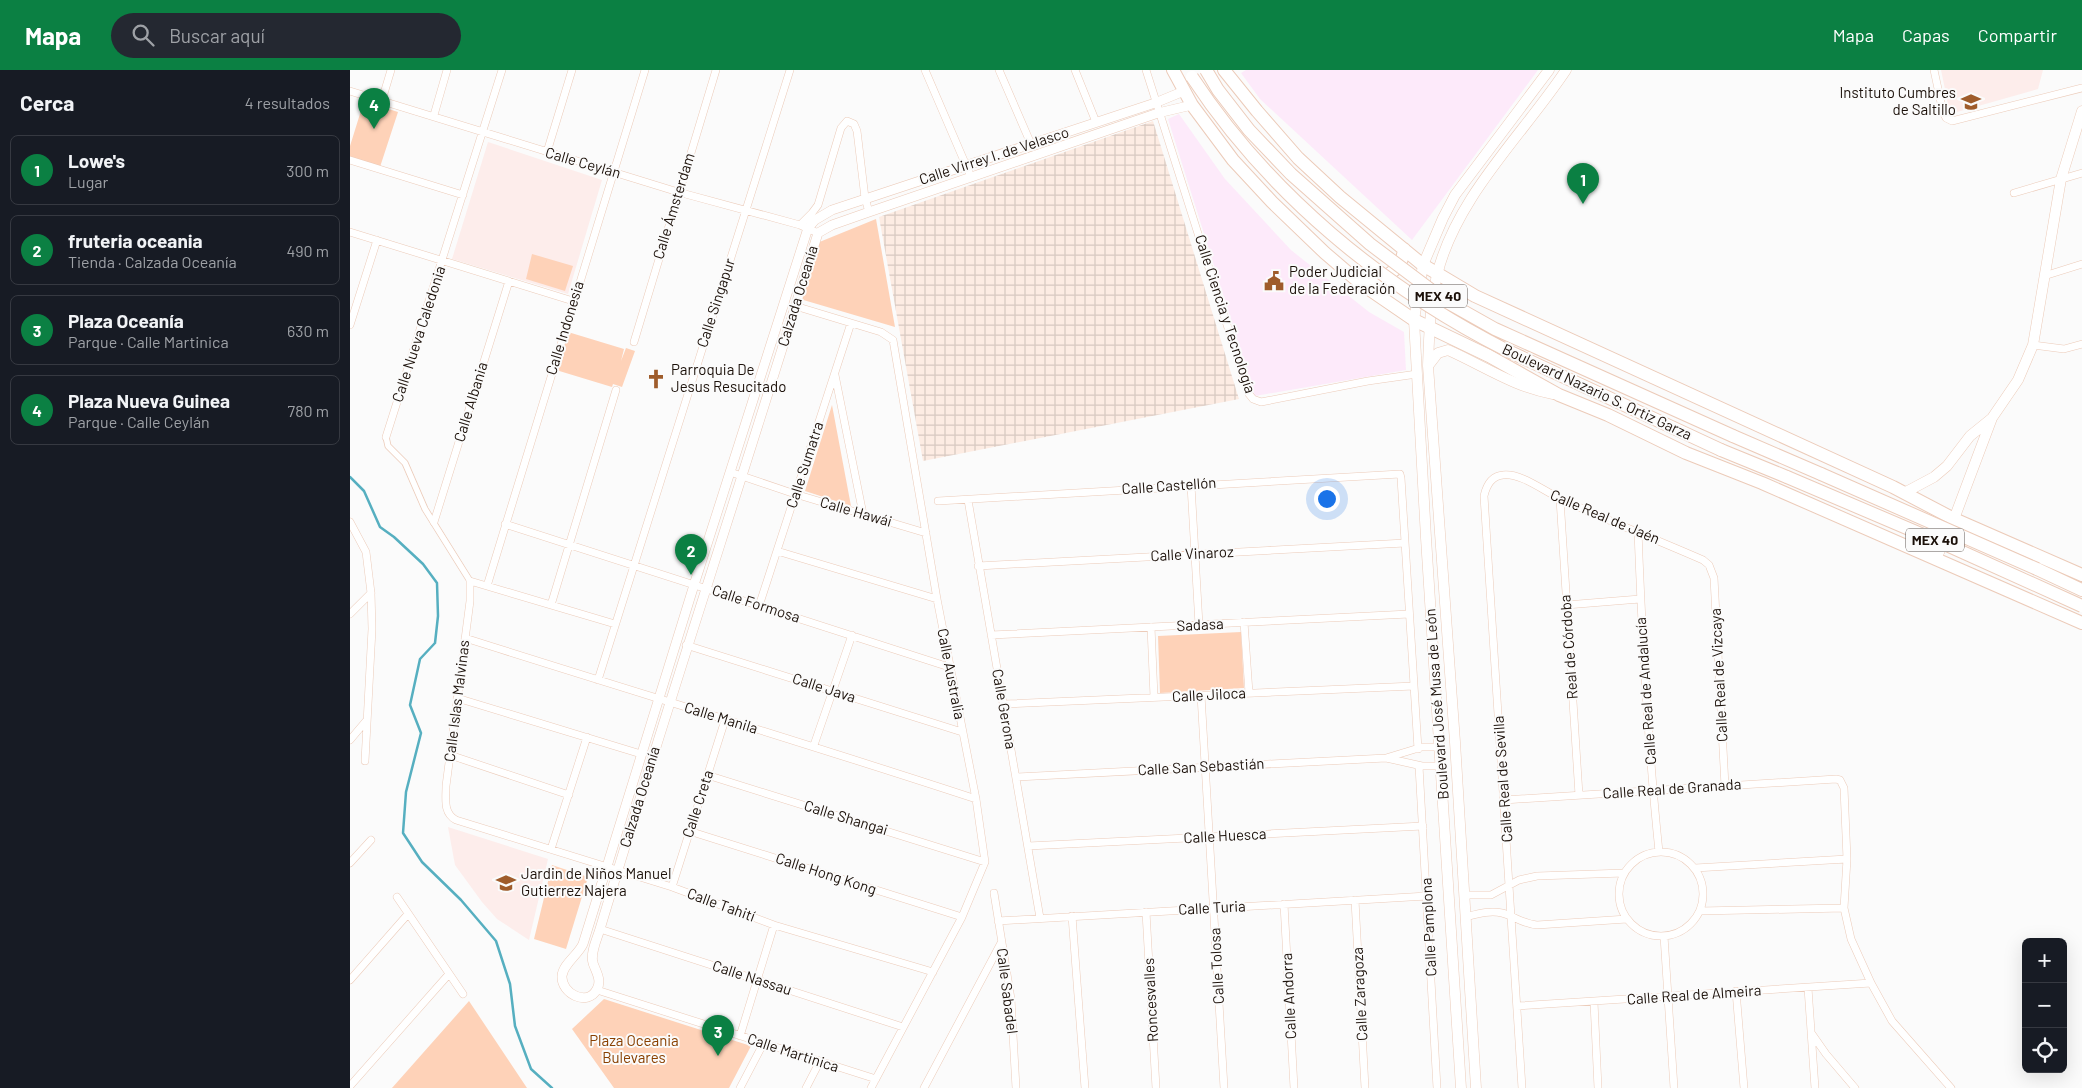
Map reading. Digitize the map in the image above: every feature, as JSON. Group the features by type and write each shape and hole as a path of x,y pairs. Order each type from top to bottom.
{"highway":[{"path":"1173,70 1184,92 1232,160 1272,202 1325,253 1360,283 1414,320 1467,345 1560,395 1608,415 1686,453 1762,483 2079,620"},
{"name":"Boulevard Nazario S. Ortiz Garza","path":"1206,70 1218,90 1249,130 1291,174 1370,244 1447,302 1496,329 2082,590"},
{"path":"1224,70 1298,158 1340,197 1437,275 1475,296 1904,493 1954,519 2082,575"},
{"name":"Boulevard Nazario S. Ortiz Garza","path":"1189,74 1228,128 1281,186 1373,268 1417,299 1475,335 1726,452 1949,546 2082,606"},
{"path":"1360,283 1376,281 1395,270 1403,258 1404,249"},
{"path":"1467,345 1459,331 1459,314 1468,301 1475,296"},
{"path":"1714,406 1767,451"},
{"path":"1726,452 1762,483"}],"main road":[{"name":"Boulevard José Musa de León","path":"1461,1088 1414,320 1423,265 1455,195 1549,70"},
{"name":"Boulevard José Musa de León","path":"1476,1088 1428,366 1430,328 1437,275 1457,222 1501,156 1566,70"},
{"path":"1936,559 1954,519 1992,418 2018,380 2033,344 2061,179 2082,111"},
{"path":"1470,174 1485,168 1501,156"},
{"path":"1428,366 1438,353 1448,350 1522,387 1560,395"},
{"path":"1904,493 1934,477 1947,466 1970,436 1992,418"},
{"path":"1440,747 1449,758 1458,799"},
{"path":"1456,1009 1464,1015 1471,1008"}],"street":[{"path":"382,100 391,70"},
{"path":"434,115 447,70"},
{"name":"Calle Nueva Caledonia","path":"470,581 425,509 405,464 388,446 386,437 502,70"},
{"path":"547,152 572,70"},
{"name":"Calle Indonesia","path":"487,586 645,70"},
{"name":"Calle Ámsterdam","path":"634,342 716,70"},
{"name":"Calle Singapur","path":"598,680 790,70"},
{"path":"925,70 971,177"},
{"path":"999,70 1031,144"},
{"path":"1076,70 1096,122"},
{"name":"Calle Ciencia y Tecnología","path":"1146,70 1158,113 1249,394 1253,399 1262,402 1368,381 1417,374"},
{"path":"1934,70 1941,107 1946,118 1952,121 2082,88"},
{"name":"Calle Ceylán","path":"350,91 434,115 678,192 804,226 818,233"},
{"name":"Calle Virrey I. de Velasco","path":"804,226 826,213 865,198 1184,92"},
{"name":"Calle Virrey I. de Velasco","path":"818,233 827,226 1158,113 1192,104"},
{"name":"Calzada Oceanía","path":"818,233 742,476 686,645 600,929 592,957 599,980 597,990 591,996 578,997 568,992 562,978 565,968 581,949 730,472 804,226 815,210 841,128 850,121 857,131 865,198"},
{"path":"350,160 462,196"},
{"path":"2014,193 2082,173"},
{"path":"865,198 869,212"},
{"path":"350,232 573,301"},
{"path":"350,325 377,240"},
{"path":"2044,276 2082,264"},
{"name":"Calle Albania","path":"434,522 509,282"},
{"name":"Calle Australia","path":"795,306 887,335 893,340 949,667 976,798 985,862"},
{"name":"Calle Sumatra","path":"759,606 851,323"},
{"path":"2033,344 2064,349 2082,344"},
{"path":"835,375 862,514"},
{"path":"551,605 616,390"},
{"name":"Calle Hawái","path":"730,472 795,494 926,533"},
{"name":"Calle Castellón","path":"938,501 1400,474 1402,478 1406,543"},
{"name":"Calle Real de Jaén","path":"1498,476 1514,476 1703,560 1710,565"},
{"name":"Calle Real de Sevilla","path":"1498,476 1491,480 1484,496 1522,1088"},
{"path":"1191,485 1199,625"},
{"name":"Real de Córdoba","path":"1560,498 1579,795"},
{"name":"Calle Gerona","path":"968,500 1040,918"},
{"path":"350,522 366,552 371,593 372,629 365,761"},
{"name":"Calle Formosa","path":"506,524 852,634 949,667"},
{"name":"Calle Real de Andalucía","path":"1638,531 1640,599 1659,852"},
{"path":"1406,543 1418,748"},
{"name":"Calle Vinaroz","path":"978,566 1406,543"},
{"path":"777,551 937,599"},
{"name":"Calle Real de Vizcaya","path":"1710,565 1714,578 1725,786"},
{"path":"470,581 615,624"},
{"name":"Calle Islas Malvinas","path":"452,818 446,807 446,786 465,638 470,581"},
{"path":"350,614 371,593"},
{"path":"1566,605 1640,599"},
{"name":"Sadasa","path":"991,635 1409,614"},
{"path":"1244,622 1249,693"},
{"path":"1151,627 1154,697"},
{"path":"814,745 852,634"},
{"name":"Calle Manila","path":"465,638 725,720 814,745 976,798"},
{"name":"Calle Java","path":"686,645 834,690 962,732"},
{"name":"Calle Jiloca","path":"1004,704 1414,686"},
{"name":"Calle Tolosa","path":"1201,695 1224,1088"},
{"path":"457,698 641,754"},
{"name":"Calle Creta","path":"672,887 725,720"},
{"path":"350,740 366,721"},
{"path":"551,849 587,737"},
{"name":"Calle San Sebastián","path":"1017,777 1386,758 1418,748 1440,747"},
{"path":"450,755 569,795"},
{"name":"Calle San Sebastián","path":"1386,758 1419,766 1441,766"},
{"name":"Calle Pamplona","path":"1419,766 1437,1088"},
{"name":"Calle Shangai","path":"707,775 985,862"},
{"name":"Calle Real de Granada","path":"1504,800 1836,779 1840,780 1844,788 1847,859"},
{"name":"Calle Tahití","path":"452,818 672,887 774,925 932,972"},
{"name":"Calle Huesca","path":"1028,846 1422,826"},
{"name":"Calle Hong Kong","path":"689,831 962,917"},
{"path":"350,863 371,840"},
{"path":"1673,853 1685,859 1695,868 1702,882 1704,896 1700,911 1691,924 1678,932 1664,936 1650,935 1637,929 1627,919 1620,905 1619,888 1624,873 1633,862 1645,854 1673,853"},
{"path":"1695,868 1847,859 1844,908 1851,939 1871,983 1897,1027 1951,1088"},
{"path":"871,1088 962,917 985,862"},
{"path":"1464,895 1491,895 1510,885 1537,876 1624,873"},
{"name":"Calle Sabadel","path":"994,894 1011,999 1016,1088"},
{"name":"Calle Turia","path":"998,921 1427,896"},
{"path":"396,897 463,994"},
{"name":"Calle Zaragoza","path":"1355,900 1365,1088"},
{"name":"Calle Andorra","path":"1284,904 1294,1088"},
{"path":"1700,911 1844,908"},
{"name":"Roncesvalles","path":"1146,912 1156,1088"},
{"path":"1465,917 1496,912 1536,926 1627,919"},
{"path":"350,980 408,914"},
{"path":"1072,916 1085,1088"},
{"path":"740,1036 774,925"},
{"name":"Calle Nassau","path":"600,929 903,1026"},
{"path":"1664,936 1674,1088"},
{"path":"924,1088 1001,943"},
{"path":"350,1086 449,974"},
{"name":"Calle Real de Almeira","path":"1517,1006 1871,983"},
{"path":"1808,988 1815,1088"},
{"name":"Calle Martinica","path":"597,990 876,1079"},
{"path":"1736,991 1744,1088"},
{"path":"1594,1002 1598,1088"},
{"path":"1811,1033 1855,1088"},
{"path":"740,1088 763,1044"},
{"path":"806,1088 820,1061"}],"shaded area":[{"path":"1246,70 1538,70 1412,240 1260,99 1241,73"},
{"name":"Instituto Cumbres de Saltillo","path":"1941,70 2043,70 2038,89 1950,114"},
{"name":"Poder Judicial de la Federación","path":"1179,114 1225,179 1291,250 1369,312 1404,332 1406,370 1255,396 1168,119"},
{"path":"1153,121 1239,399 923,461 879,217"},
{"path":"488,142 602,180 568,294 452,259"},
{"name":"Jardin de Niños Manuel Gutierrez Najera","path":"448,827 548,859 529,940 497,919 455,865"}],"green space":[{"path":"364,101 398,112 380,167 350,158 350,146"},
{"path":"876,219 895,327 800,299 817,243"},
{"path":"532,254 573,266 565,291 526,279"},
{"path":"568,332 624,349 621,361 626,348 635,351 622,387 613,384 612,387 556,370"},
{"path":"832,405 851,506 805,491"},
{"path":"1241,632 1244,688 1160,693 1158,636"},
{"path":"552,865 588,877 566,949 534,939"},
{"name":"Plaza Oceania Bulevares","path":"604,999 751,1046 729,1088 614,1088 572,1029"},
{"path":"469,1001 527,1088 392,1088"}],"waterway":[{"path":"350,477 364,491 380,527 394,537 423,564 437,583 438,616 435,643 420,659 410,705 421,733 406,792 403,833 422,862 461,900 496,941 510,984 515,1026 531,1069 552,1088"}],"place":[{"name":"Instituto Cumbres de Saltillo","path":"1971,102"},
{"name":"Plaza Nueva Guinea","path":"374,129"},
{"name":"Lowe's","path":"1583,204"},
{"name":"Poder Judicial de la Federación","path":"1274,281"},
{"name":"Parroquia De Jesus Resucitado","path":"656,379"},
{"name":"fruteria oceania","path":"691,575"},
{"name":"Jardin de Niños Manuel Gutierrez Najera","path":"506,883"},
{"name":"Plaza Oceanía","path":"718,1056"}]}
